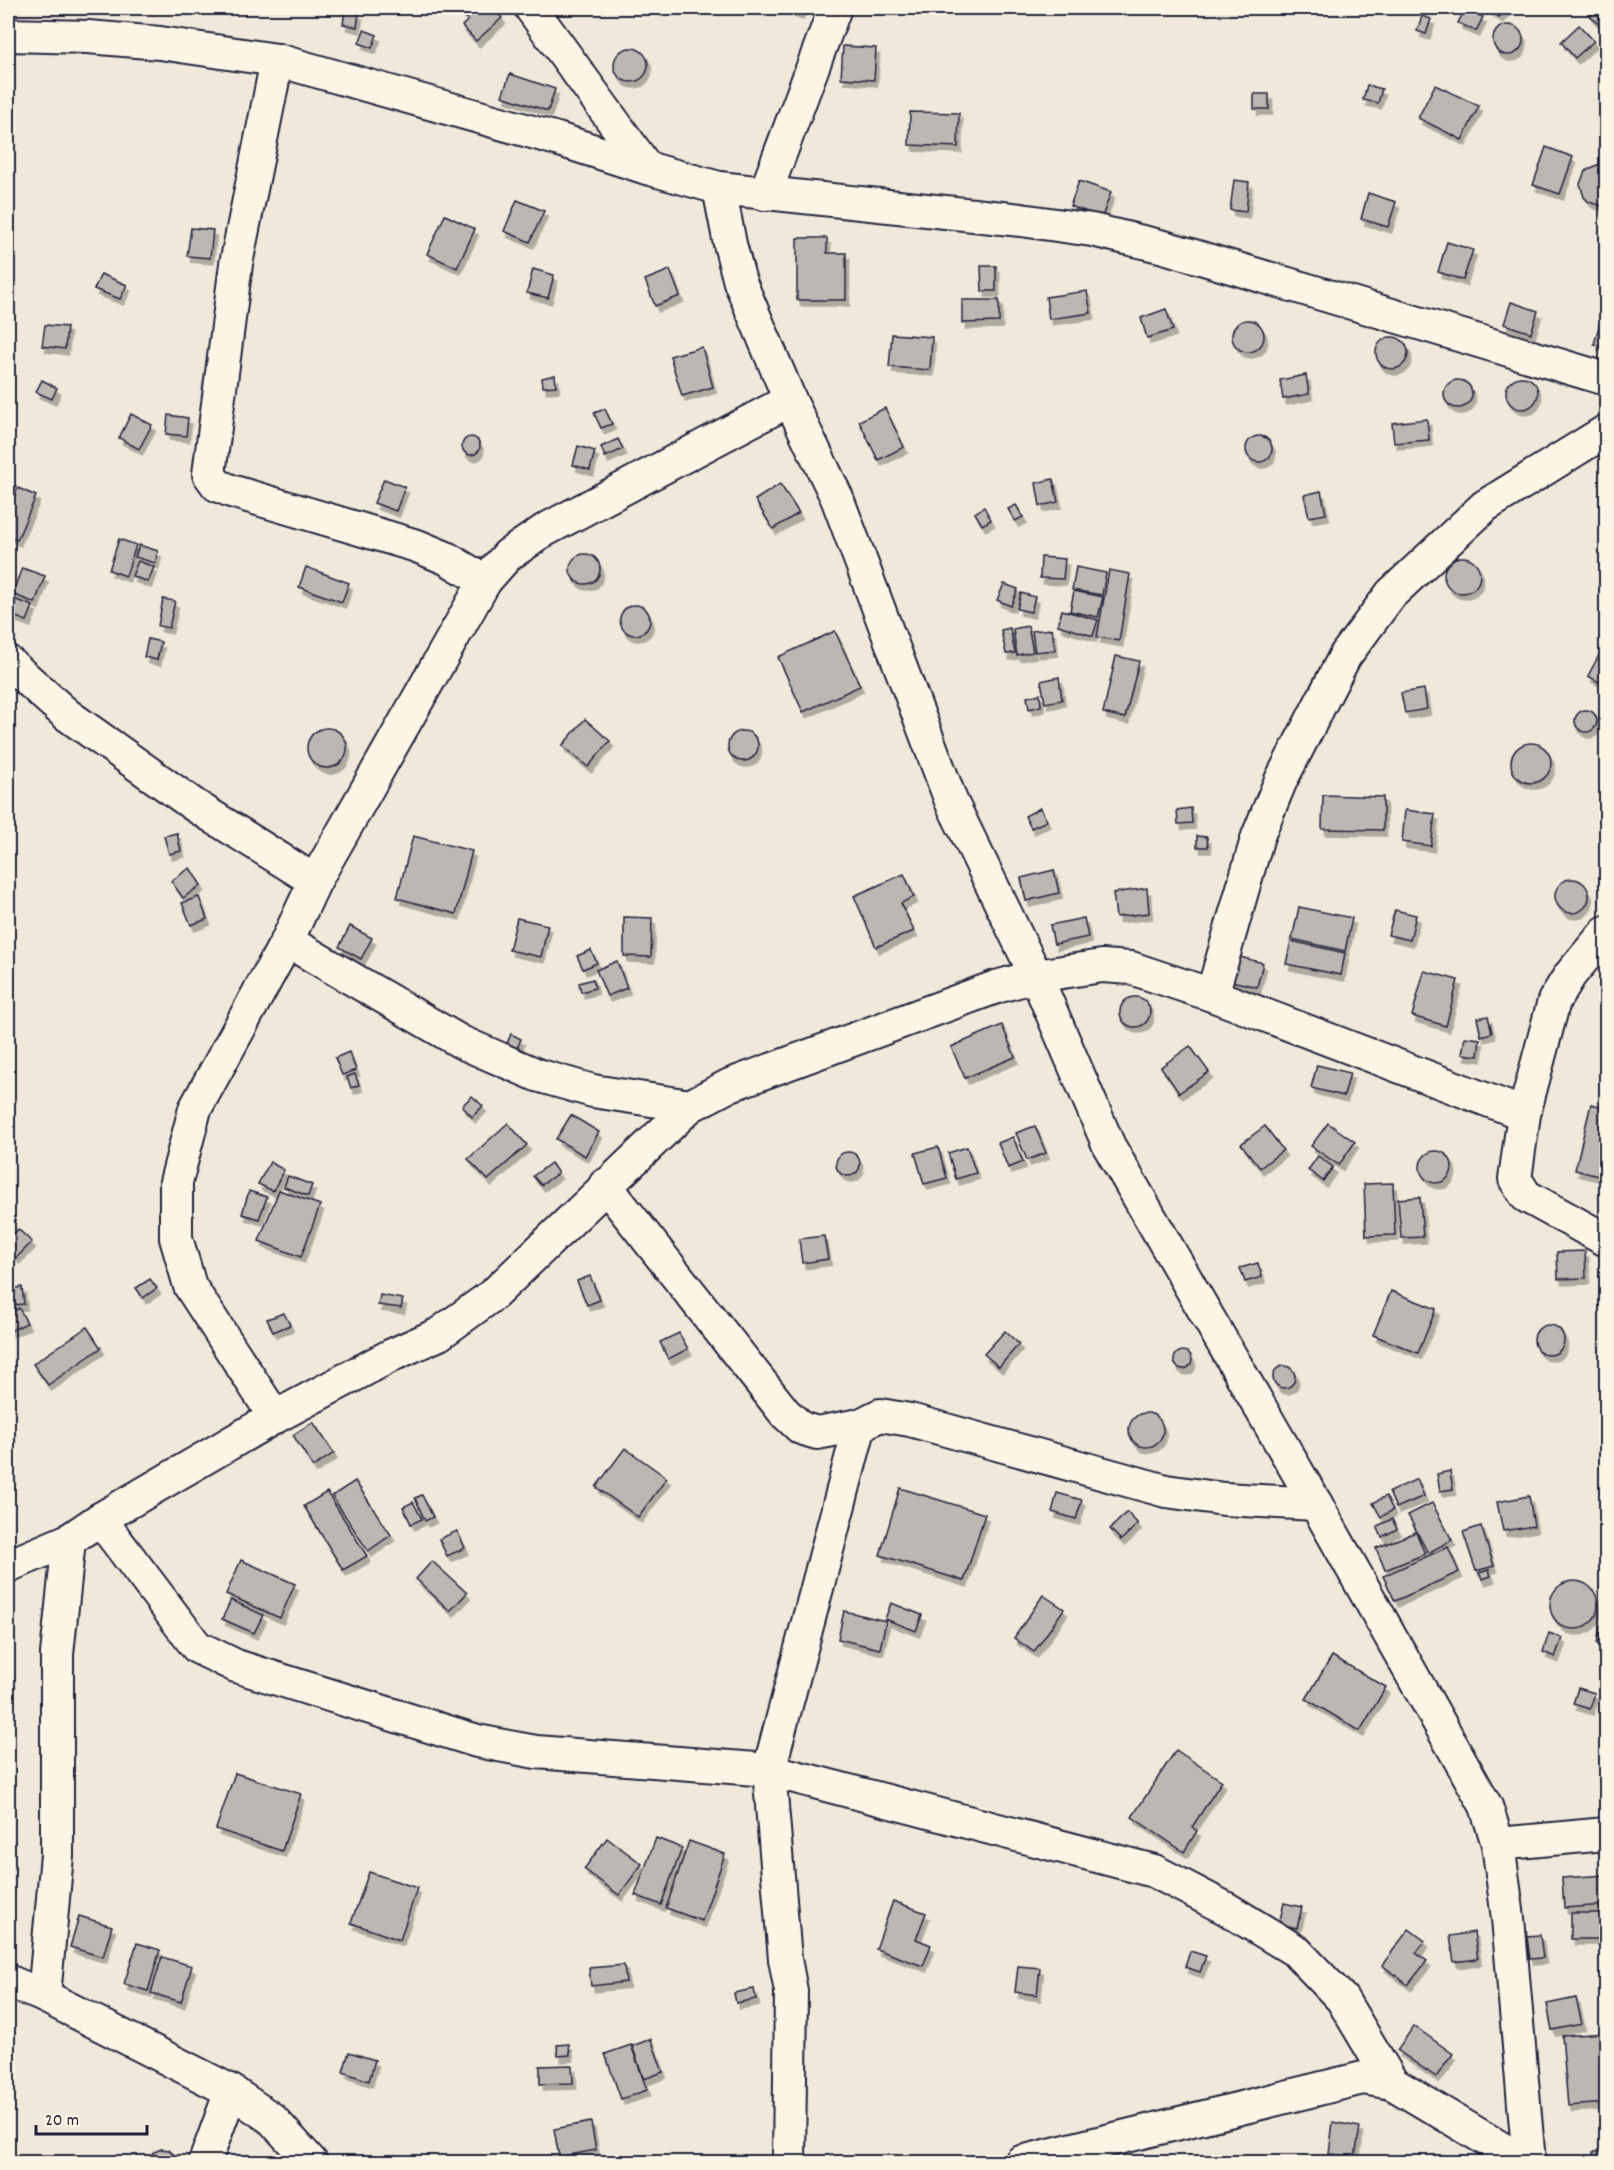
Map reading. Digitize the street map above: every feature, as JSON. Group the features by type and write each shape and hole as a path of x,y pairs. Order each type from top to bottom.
{"street":[{"path":"531,8 647,168"},
{"path":"765,194 835,8"},
{"path":"8,35 88,37 160,43 277,60 557,139 719,188 1021,220 1092,230 1164,247 1606,379"},
{"path":"277,60 236,264 209,474 216,485 231,491 417,546 446,558 485,580"},
{"path":"719,188 740,282 790,400 837,498 951,801 1036,976 1109,1146 1316,1504 1486,1806 1498,1844 1508,1918 1529,2163"},
{"path":"275,1417 190,1286 176,1238 176,1182 195,1109 287,941 315,881 485,580 508,555 545,530 790,400"},
{"path":"1212,995 1262,826 1281,780 1345,656 1391,594 1485,506 1606,431"},
{"path":"8,662 66,714 185,798 315,881"},
{"path":"1606,932 1570,975 1554,1001 1524,1114 1515,1179 1526,1196 1606,1240"},
{"path":"287,941 461,1042 537,1075 593,1091 690,1106"},
{"path":"8,1566 69,1540 100,1519 275,1417 392,1355 439,1334 494,1294 605,1185 690,1106 729,1085 996,987 1036,976 1102,966 1131,968 1212,995 1524,1114"},
{"path":"605,1185 785,1413 801,1428 817,1433 860,1425 880,1415 910,1420 1166,1491 1224,1499 1316,1504"},
{"path":"789,2163 791,1991 785,1959 769,1770 860,1425"},
{"path":"100,1519 197,1647 236,1666 477,1741 536,1752 769,1770 1154,1871 1227,1909 1296,1951 1342,1999 1392,2083"},
{"path":"44,1996 57,1855 57,1654 69,1540"},
{"path":"1498,1844 1606,1834"},
{"path":"8,1981 44,1996 231,2091 272,2119 311,2163"},
{"path":"1021,2163 1363,2078 1392,2083 1524,2163"},
{"path":"205,2163 231,2091"}],"building":[{"path":"463,8 493,8 502,18 476,41 462,26 468,20 460,10"},
{"path":"784,8 802,8 799,14"},
{"path":"1487,8 1508,8 1499,17"},
{"path":"1598,8 1606,8 1606,31 1590,16"},
{"path":"1465,9 1483,17 1476,31 1458,23"},
{"path":"345,11 359,13 357,27 343,24"},
{"path":"1422,16 1431,19 1426,34 1417,31"},
{"path":"1508,25 1519,29 1523,40 1519,51 1508,55 1497,51 1493,40 1497,29"},
{"path":"1579,25 1594,41 1575,58 1561,42"},
{"path":"364,30 377,35 372,48 359,43"},
{"path":"843,46 876,48 874,80 841,78"},
{"path":"631,48 643,53 648,65 643,77 631,82 619,77 614,65 619,53"},
{"path":"510,74 555,89 548,111 502,96"},
{"path":"1367,85 1382,89 1378,103 1363,100"},
{"path":"1435,85 1479,106 1462,140 1418,118"},
{"path":"1254,94 1269,94 1269,109 1254,109"},
{"path":"910,112 959,113 958,147 909,145"},
{"path":"1546,147 1573,157 1560,194 1533,185"},
{"path":"1606,165 1606,205 1603,206 1589,202 1584,197 1580,184 1585,171"},
{"path":"1234,180 1249,182 1246,212 1230,210"},
{"path":"1079,181 1111,192 1102,217 1070,206"},
{"path":"1368,193 1396,202 1388,227 1361,219"},
{"path":"517,200 544,211 530,242 504,231"},
{"path":"445,215 475,229 457,268 427,254"},
{"path":"191,228 213,230 210,258 187,256"},
{"path":"797,238 827,238 827,253 846,253 846,300 797,300"},
{"path":"1447,242 1473,250 1463,280 1438,272"},
{"path":"981,266 996,266 996,291 982,291"},
{"path":"533,269 554,275 548,298 527,293"},
{"path":"670,270 680,296 655,306 645,280"},
{"path":"101,274 127,285 120,299 94,289"},
{"path":"1087,291 1091,313 1049,319 1046,297"},
{"path":"962,300 999,300 999,322 962,323"},
{"path":"1511,302 1538,311 1531,333 1504,324"},
{"path":"1166,309 1173,330 1147,338 1141,318"},
{"path":"1603,312 1606,313 1606,348 1594,344"},
{"path":"1248,320 1259,325 1264,336 1259,347 1248,352 1237,347 1232,336 1237,325"},
{"path":"45,325 67,327 65,349 42,346"},
{"path":"892,334 932,337 930,370 889,367"},
{"path":"1392,337 1403,342 1408,353 1403,364 1392,369 1381,364 1376,353 1381,342"},
{"path":"702,347 713,387 682,396 670,356"},
{"path":"555,375 556,386 543,387 542,378"},
{"path":"1306,375 1309,394 1283,399 1280,380"},
{"path":"1522,377 1533,382 1538,393 1533,404 1522,409 1511,404 1506,393 1511,382"},
{"path":"42,380 57,388 52,399 36,392"},
{"path":"1458,380 1468,384 1472,394 1468,404 1458,408 1448,404 1444,394 1448,384"},
{"path":"885,408 904,447 878,460 859,421"},
{"path":"605,409 612,424 601,428 594,413"},
{"path":"131,414 152,425 139,449 119,438"},
{"path":"168,415 188,418 186,436 166,434"},
{"path":"1427,419 1429,440 1394,443 1392,423"},
{"path":"1259,436 1268,440 1272,449 1268,458 1259,462 1250,458 1246,449 1250,440"},
{"path":"471,437 477,440 480,446 477,452 471,455 465,452 462,446 465,440"},
{"path":"618,439 623,449 605,457 601,447"},
{"path":"578,446 595,451 590,470 573,465"},
{"path":"384,479 405,487 396,511 374,503"},
{"path":"1053,479 1058,502 1040,506 1036,483"},
{"path":"8,482 16,486 8,505"},
{"path":"780,484 799,513 773,529 755,500"},
{"path":"18,488 36,496 17,540 8,536 8,511"},
{"path":"1321,491 1326,514 1309,517 1304,495"},
{"path":"1016,505 1023,517 1015,521 1008,509"},
{"path":"984,507 991,520 982,525 975,513"},
{"path":"119,539 136,545 126,576 109,570"},
{"path":"139,545 158,551 155,563 135,557"},
{"path":"585,554 591,555 599,563 599,575 591,583 585,584 579,583 571,575 570,569 571,563 579,555"},
{"path":"1041,557 1065,559 1063,579 1040,578"},
{"path":"1462,557 1475,562 1480,575 1475,588 1462,593 1449,588 1444,575 1449,562"},
{"path":"138,561 154,567 148,582 132,576"},
{"path":"306,567 349,583 342,602 299,587"},
{"path":"1076,567 1106,573 1102,595 1072,590"},
{"path":"22,568 45,576 35,603 12,594"},
{"path":"1109,570 1130,574 1119,641 1097,637"},
{"path":"1606,576 1606,593 1599,586"},
{"path":"1004,584 1018,589 1011,606 997,600"},
{"path":"1074,591 1103,597 1098,617 1070,611"},
{"path":"1021,593 1035,597 1031,612 1017,609"},
{"path":"11,598 33,606 27,621 8,614"},
{"path":"163,599 175,601 169,628 158,626"},
{"path":"635,605 641,606 649,614 649,626 641,634 635,635 629,634 621,626 620,620 621,614 629,606"},
{"path":"1062,610 1098,620 1093,636 1058,625"},
{"path":"1028,626 1033,652 1017,655 1013,629"},
{"path":"1010,628 1015,653 1006,654 1001,630"},
{"path":"1052,629 1055,650 1035,652 1032,631"},
{"path":"835,631 860,686 803,712 778,657"},
{"path":"148,639 161,642 157,660 144,657"},
{"path":"1606,642 1606,686 1588,676"},
{"path":"1116,656 1139,661 1125,718 1103,713"},
{"path":"1059,677 1062,700 1045,703 1041,681"},
{"path":"1424,689 1427,709 1405,713 1401,693"},
{"path":"1040,694 1041,706 1029,709 1027,697"},
{"path":"1582,710 1590,710 1597,717 1597,725 1590,732 1582,732 1575,725 1575,717"},
{"path":"585,719 610,741 588,767 562,746"},
{"path":"327,728 341,734 347,748 341,762 327,768 313,762 307,748 313,734"},
{"path":"743,731 749,732 757,740 757,752 749,760 743,761 737,760 729,752 728,746 729,740 737,732"},
{"path":"1531,743 1545,749 1551,763 1545,777 1531,783 1517,777 1511,763 1517,749"},
{"path":"1323,795 1383,797 1383,830 1322,829"},
{"path":"1040,808 1047,821 1031,828 1025,816"},
{"path":"1191,808 1192,823 1178,824 1177,810"},
{"path":"1405,810 1435,814 1431,846 1402,842"},
{"path":"177,833 181,851 169,854 164,836"},
{"path":"413,836 472,851 456,914 397,898"},
{"path":"1197,836 1207,837 1208,847 1197,847"},
{"path":"190,868 201,885 183,898 171,881"},
{"path":"1054,870 1059,893 1026,901 1021,878"},
{"path":"904,874 914,897 901,903 914,931 876,947 854,896"},
{"path":"1572,879 1584,884 1589,896 1584,908 1572,913 1560,908 1555,896 1560,884"},
{"path":"1147,888 1149,913 1116,917 1113,893"},
{"path":"199,897 207,919 191,925 182,903"},
{"path":"1299,907 1352,918 1345,951 1292,939"},
{"path":"1395,910 1416,915 1410,940 1388,935"},
{"path":"624,917 652,918 651,957 624,956"},
{"path":"517,918 548,925 541,957 509,950"},
{"path":"1084,918 1088,937 1054,944 1050,925"},
{"path":"350,926 372,938 361,959 339,947"},
{"path":"1291,941 1345,953 1341,975 1286,964"},
{"path":"591,950 597,963 583,969 577,956"},
{"path":"1233,955 1263,963 1257,987 1227,980"},
{"path":"617,961 627,988 607,996 596,970"},
{"path":"1424,971 1458,980 1446,1026 1412,1016"},
{"path":"593,979 595,988 581,992 579,983"},
{"path":"1135,997 1146,1001 1150,1012 1146,1023 1135,1027 1124,1023 1120,1012 1124,1001"},
{"path":"1488,1016 1492,1033 1481,1036 1477,1018"},
{"path":"1002,1025 1015,1057 965,1078 951,1047"},
{"path":"511,1034 521,1039 515,1053 505,1048"},
{"path":"1465,1037 1480,1039 1478,1056 1462,1054"},
{"path":"1190,1046 1209,1072 1179,1093 1161,1067"},
{"path":"349,1052 356,1070 342,1075 335,1058"},
{"path":"1317,1065 1350,1073 1344,1096 1311,1088"},
{"path":"355,1074 359,1085 351,1088 347,1077"},
{"path":"472,1096 483,1106 472,1117 462,1106"},
{"path":"1591,1104 1606,1108 1606,1178 1575,1170"},
{"path":"571,1115 599,1132 585,1156 556,1139"},
{"path":"508,1123 527,1145 488,1180 468,1159"},
{"path":"1328,1123 1355,1142 1339,1165 1311,1146"},
{"path":"1035,1126 1046,1153 1027,1160 1016,1133"},
{"path":"1265,1126 1283,1150 1260,1168 1241,1144"},
{"path":"1013,1137 1023,1162 1008,1168 998,1143"},
{"path":"938,1147 947,1178 924,1184 915,1153"},
{"path":"967,1147 976,1173 956,1179 948,1153"},
{"path":"1436,1151 1448,1155 1452,1167 1448,1179 1436,1183 1424,1179 1420,1167 1424,1155"},
{"path":"848,1152 853,1153 859,1159 859,1169 853,1175 848,1176 843,1175 837,1169 836,1164 837,1159 843,1153"},
{"path":"1318,1156 1333,1167 1323,1181 1308,1170"},
{"path":"270,1162 284,1170 273,1191 258,1184"},
{"path":"551,1163 558,1173 541,1185 533,1176"},
{"path":"288,1176 312,1185 308,1196 284,1187"},
{"path":"1393,1183 1395,1235 1366,1236 1364,1184"},
{"path":"279,1190 320,1205 301,1257 259,1241"},
{"path":"249,1191 267,1197 259,1219 242,1214"},
{"path":"1420,1197 1423,1237 1401,1238 1398,1199"},
{"path":"18,1229 32,1242 16,1258 8,1250 8,1240"},
{"path":"824,1236 828,1259 802,1263 799,1239"},
{"path":"1585,1251 1586,1278 1558,1279 1557,1252"},
{"path":"1258,1263 1262,1277 1245,1282 1240,1268"},
{"path":"590,1276 600,1300 587,1305 577,1281"},
{"path":"150,1279 157,1288 143,1298 136,1288"},
{"path":"22,1287 24,1304 13,1305 10,1289"},
{"path":"1391,1291 1436,1309 1418,1353 1373,1335"},
{"path":"380,1295 403,1299 401,1308 378,1305"},
{"path":"19,1308 27,1323 10,1331 8,1315"},
{"path":"284,1313 290,1325 273,1332 267,1319"},
{"path":"1549,1325 1559,1330 1564,1340 1559,1350 1549,1355 1539,1350 1534,1340 1539,1330"},
{"path":"87,1327 101,1348 48,1385 33,1364"},
{"path":"1005,1331 1019,1344 999,1367 984,1354"},
{"path":"679,1333 688,1349 668,1359 660,1342"},
{"path":"1183,1351 1189,1354 1192,1360 1189,1366 1183,1369 1177,1366 1174,1360 1177,1354"},
{"path":"1284,1366 1292,1369 1295,1377 1292,1385 1284,1388 1276,1385 1273,1377 1276,1369"},
{"path":"1146,1413 1158,1418 1163,1430 1158,1442 1146,1447 1134,1442 1129,1430 1134,1418"},
{"path":"313,1422 334,1453 313,1467 293,1435"},
{"path":"625,1448 667,1478 638,1517 596,1487"},
{"path":"1450,1471 1453,1489 1440,1491 1437,1474"},
{"path":"1417,1479 1424,1496 1396,1508 1389,1492"},
{"path":"355,1481 391,1535 368,1551 332,1496"},
{"path":"900,1488 985,1514 964,1581 880,1555"},
{"path":"327,1492 367,1556 343,1570 304,1506"},
{"path":"1057,1493 1082,1500 1076,1519 1052,1512"},
{"path":"422,1495 433,1517 425,1521 415,1498"},
{"path":"1386,1496 1393,1510 1381,1517 1373,1503"},
{"path":"1529,1496 1534,1526 1503,1531 1497,1502"},
{"path":"413,1502 422,1519 411,1524 403,1507"},
{"path":"1432,1503 1452,1540 1428,1553 1408,1515"},
{"path":"1127,1512 1138,1524 1121,1540 1110,1529"},
{"path":"1392,1519 1397,1529 1382,1537 1377,1526"},
{"path":"1481,1526 1494,1566 1476,1571 1463,1532"},
{"path":"457,1531 465,1548 447,1556 439,1539"},
{"path":"1416,1532 1425,1554 1385,1570 1376,1548"},
{"path":"1448,1547 1459,1572 1395,1601 1383,1576"},
{"path":"241,1560 295,1584 280,1618 226,1594"},
{"path":"432,1561 467,1593 450,1611 416,1579"},
{"path":"1489,1570 1491,1576 1482,1579 1479,1573"},
{"path":"1569,1581 1579,1581 1591,1588 1598,1600 1598,1610 1591,1622 1579,1629 1569,1629 1554,1618 1550,1610 1550,1600 1561,1585"},
{"path":"1043,1595 1064,1609 1034,1652 1014,1638"},
{"path":"231,1600 263,1615 254,1633 222,1619"},
{"path":"891,1603 922,1615 916,1631 885,1619"},
{"path":"844,1611 886,1621 880,1649 838,1639"},
{"path":"1600,1626 1606,1627 1606,1646 1597,1644"},
{"path":"1549,1633 1562,1638 1555,1657 1543,1652"},
{"path":"1332,1656 1386,1687 1360,1731 1306,1699"},
{"path":"1578,1688 1595,1693 1590,1709 1573,1704"},
{"path":"1176,1750 1222,1781 1192,1827 1197,1831 1184,1852 1132,1817"},
{"path":"235,1773 301,1794 282,1851 216,1829"},
{"path":"607,1838 642,1864 619,1895 584,1869"},
{"path":"656,1838 682,1848 661,1905 635,1895"},
{"path":"689,1841 725,1854 702,1921 666,1908"},
{"path":"369,1872 417,1888 400,1940 351,1923"},
{"path":"1606,1875 1606,1905 1564,1908 1562,1878"},
{"path":"893,1901 926,1913 916,1939 931,1945 923,1966 876,1949"},
{"path":"1284,1903 1302,1907 1297,1928 1279,1924"},
{"path":"1571,1913 1606,1913 1606,1939 1571,1939"},
{"path":"79,1916 112,1926 103,1957 70,1947"},
{"path":"1409,1929 1425,1941 1416,1953 1427,1961 1408,1985 1382,1965"},
{"path":"1474,1932 1478,1959 1454,1962 1450,1936"},
{"path":"1540,1935 1543,1958 1530,1959 1527,1936"},
{"path":"137,1943 160,1950 148,1991 124,1984"},
{"path":"1190,1951 1206,1956 1200,1972 1185,1967"},
{"path":"162,1957 192,1966 181,2002 151,1993"},
{"path":"624,1965 626,1982 591,1986 589,1968"},
{"path":"1018,1966 1040,1968 1037,1995 1015,1992"},
{"path":"754,1989 756,1999 736,2003 734,1993"},
{"path":"1576,1998 1582,2024 1552,2030 1547,2004"},
{"path":"1414,2026 1453,2054 1436,2077 1397,2050"},
{"path":"1606,2033 1606,2103 1568,2106 1562,2036"},
{"path":"651,2039 663,2072 644,2079 632,2046"},
{"path":"569,2044 570,2055 558,2056 557,2045"},
{"path":"631,2045 647,2090 621,2099 605,2054"},
{"path":"349,2052 375,2060 369,2081 343,2072"},
{"path":"572,2065 573,2083 540,2084 540,2066"},
{"path":"591,2122 596,2150 559,2157 554,2129"},
{"path":"1333,2122 1360,2127 1355,2157 1329,2154"},
{"path":"161,2149 169,2150 176,2162 150,2162 150,2157 154,2152"},
{"path":"1606,2151 1606,2162 1594,2162 1593,2152"},
{"path":"1590,2159 1590,2162 1562,2162 1562,2161"}]}
